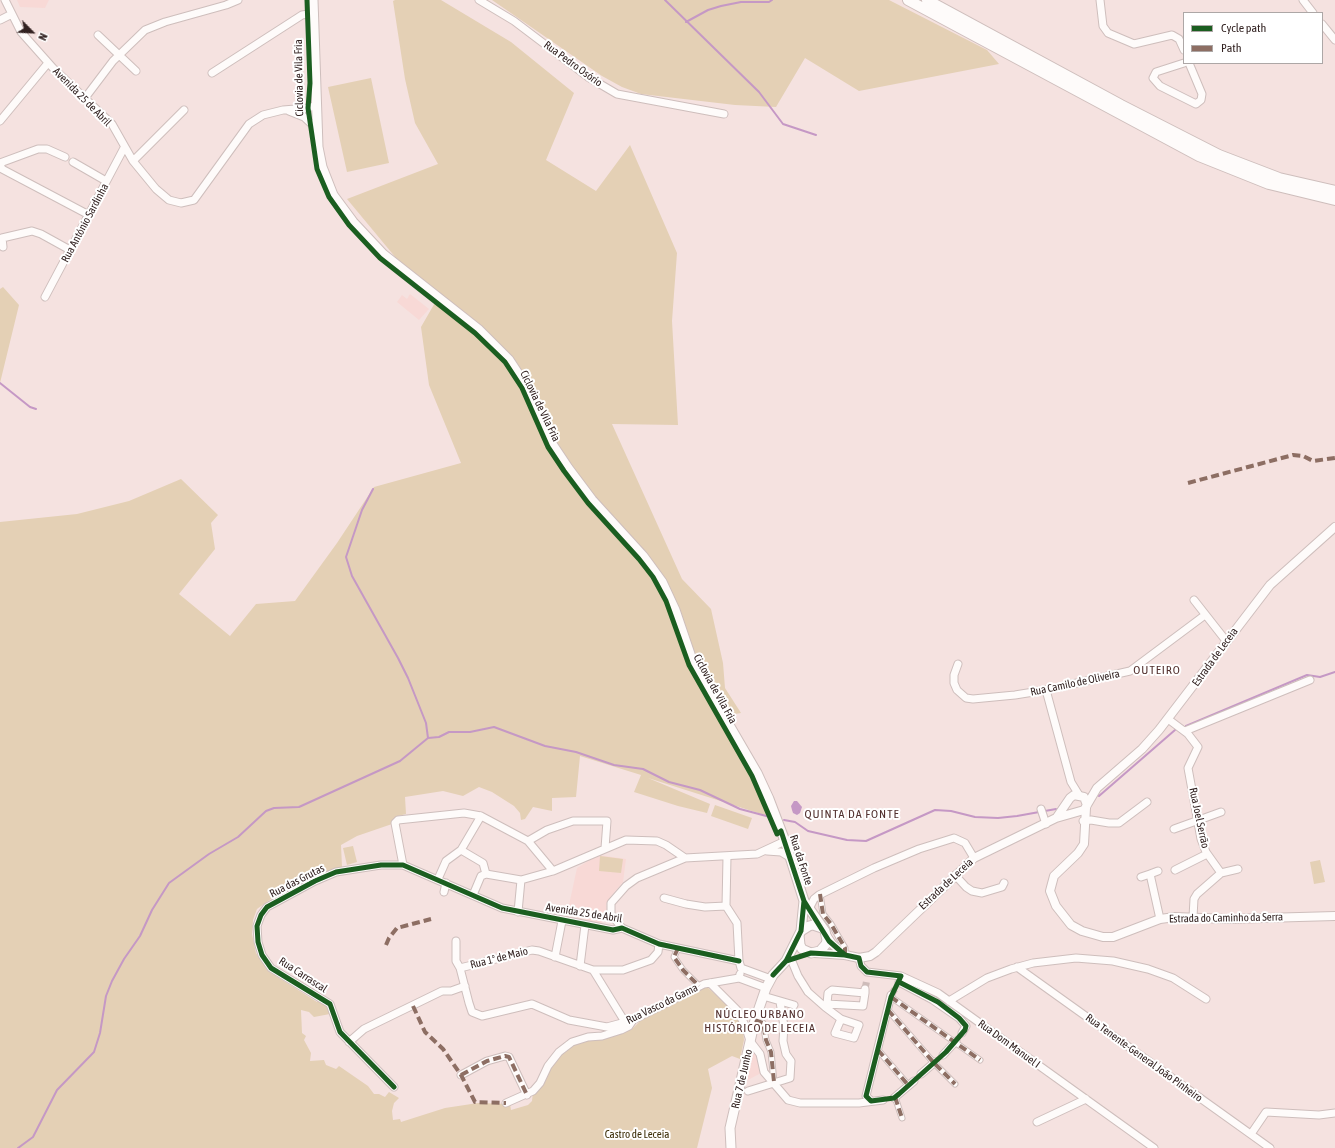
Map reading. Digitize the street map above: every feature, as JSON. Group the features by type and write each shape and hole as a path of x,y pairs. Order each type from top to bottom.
{"main road":[{"name":"Rua da Fonte","path":"313,0 318,147 322,167 333,195 383,254 478,329 501,351 523,381 552,444 568,468 592,500 657,574 670,599 693,663 757,773 786,841 803,898 824,932"},
{"path":"908,0 1174,144 1211,162 1269,184 1335,200"},
{"path":"927,0 1219,155 1279,178 1335,191"},
{"name":"Rua da Fonte","path":"800,933 803,898"},
{"path":"772,977 788,960 800,933 809,926 824,932 826,944 824,948 813,953 788,960"},
{"path":"800,933 800,945 802,949 813,953"},
{"name":"Rua 7 de Junho","path":"731,1148 730,1128 740,1091 755,1020 772,977"}],"street":[{"name":"Avenida 25 de Abril","path":"5,0 21,32 48,63 112,124 124,148 133,161 156,188 169,200 181,203 194,200 249,124 263,115 283,110 308,108 317,105"},
{"path":"85,98 106,68 150,28 238,0"},
{"name":"Rua Pedro Osório","path":"479,0 514,20 588,77 617,94 724,114"},
{"path":"1100,0 1103,26 1108,32 1134,44 1172,35 1179,39 1183,48"},
{"path":"1302,0 1312,12"},
{"path":"212,73 302,15 314,13"},
{"path":"0,20 12,14"},
{"path":"1323,25 1335,40"},
{"path":"98,35 136,71"},
{"path":"0,120 48,63"},
{"path":"1183,63 1158,71 1153,78 1160,86 1196,104 1201,100 1202,94 1189,64"},
{"path":"133,161 184,110"},
{"path":"283,110 304,117 318,130"},
{"name":"Rua António Sardinha","path":"45,297 124,148"},
{"path":"65,157 47,149 38,149 0,164 2,169 89,215"},
{"path":"73,162 106,181"},
{"path":"3,247 2,238 32,231 41,234 70,250"},
{"name":"Estrada de Leceia","path":"1086,806 1097,788 1142,749 1168,719 1227,642 1248,611 1270,585 1335,527"},
{"path":"1194,600 1227,642"},
{"name":"Rua Camilo de Oliveira","path":"958,664 954,675 954,683 957,690 966,698 974,699 1007,696 1046,690 1130,671 1205,614"},
{"path":"1185,731 1310,680"},
{"path":"1046,690 1071,782 1080,795 1086,799 1086,806 1082,812 1076,813"},
{"name":"Rua Joel Serrão","path":"1168,719 1185,731 1198,747 1197,752 1191,760 1188,768 1201,839 1207,854 1221,873"},
{"path":"1071,782 1069,801 1070,810 1084,820 1119,823 1147,802"},
{"name":"Estrada de Leceia","path":"1080,795 1097,788"},
{"path":"1069,801 1072,796 1080,795"},
{"name":"Estrada de Leceia","path":"1056,818 1069,801"},
{"name":"Estrada do Caminho da Serra","path":"1086,806 1084,820 1086,838 1082,848 1058,871 1052,881 1050,891 1056,906 1071,925 1082,931 1103,938 1119,936 1160,919 1193,917 1228,919 1335,916"},
{"path":"1042,812 1046,824"},
{"path":"1174,829 1222,812"},
{"path":"403,865 395,823 398,820 464,813 481,816 528,841 553,871"},
{"name":"Estrada de Leceia","path":"859,958 870,956 876,952 974,858 1056,818 1076,813"},
{"path":"438,879 446,861 461,850 481,816"},
{"path":"528,841 547,830 573,821 607,821 605,848"},
{"path":"809,909 814,899 820,894 874,868 919,849 954,838 965,843 974,858"},
{"path":"473,895 481,876 486,874 521,880 553,871 626,840 649,840 666,844 685,858"},
{"path":"765,852 786,841"},
{"path":"461,850 483,863 486,874"},
{"path":"622,928 612,914 611,906 614,899 636,878 685,858 727,857 765,852 781,852 791,858"},
{"path":"1175,870 1207,854"},
{"path":"727,857 726,906 737,923 740,964 739,978 780,1002 794,1005"},
{"name":"Rua das Grutas","path":"267,907 315,881 336,872 381,865 403,865 473,895"},
{"path":"1193,917 1194,899 1197,894 1221,873 1238,869"},
{"path":"1141,877 1158,871"},
{"path":"1150,874 1160,919"},
{"path":"955,875 972,891 982,893 1002,887 1004,883"},
{"path":"518,912 521,880"},
{"path":"444,892 446,883"},
{"path":"820,894 823,914 831,924 845,948 845,955"},
{"name":"Avenida 25 de Abril","path":"473,895 502,908 518,912 613,930 622,928 660,944 740,964 772,977"},
{"path":"664,898 686,904 726,906"},
{"name":"Rua Carrascal","path":"267,907 261,915 257,926 258,942 262,955 272,968 284,977 330,1004 340,1032 394,1087"},
{"path":"555,958 562,921"},
{"path":"580,966 585,925"},
{"path":"824,932 832,944 845,955"},
{"name":"Rua Vasco da Gama","path":"456,941 456,961 460,968 472,1012 476,1014 487,1015 532,1004 579,1023 607,1027 633,1020 679,998 699,986 739,978"},
{"name":"Rua 1º de Maio","path":"460,968 532,950 593,970 623,970 651,960 658,952 660,944"},
{"path":"678,948 674,957 682,970 699,986"},
{"path":"813,953 845,955 859,958"},
{"name":"Rua Dom Manuel I","path":"859,958 867,975 899,982 938,994 949,1001 1152,1147"},
{"path":"949,1001 988,978 1017,967 1033,963 1076,958 1113,961 1163,974 1206,999"},
{"path":"788,960 808,992 826,1005 841,1019"},
{"name":"Rua Tenente-General João Pinheiro","path":"1017,967 1270,1148"},
{"path":"593,970 625,1022"},
{"path":"899,982 933,1000 959,1018 966,1026 962,1033"},
{"path":"710,983 737,1010 745,1025 750,1041 757,1048 764,1072 788,1100 800,1103 859,1103 883,1100"},
{"path":"349,1042 364,1029 442,991 452,991 464,986"},
{"path":"832,990 865,991 863,1006 826,1005 828,993 832,990"},
{"path":"871,1101 866,1096 891,996 980,1060"},
{"path":"748,1091 773,1082 790,1078 791,1060 786,1054 783,1041 784,1026 780,1002"},
{"path":"888,1010 955,1084"},
{"path":"506,1103 527,1095 540,1082 548,1066 559,1052 572,1042 588,1037 602,1036 621,1030 628,1026 633,1020"},
{"path":"755,1020 763,1023 766,1040 771,1052 773,1082"},
{"path":"943,1055 955,1042"},
{"path":"878,1050 912,1084 894,1098 902,1118"},
{"path":"461,1075 487,1061 506,1056 509,1057 527,1095"},
{"path":"921,1074 935,1063"},
{"path":"1037,1122 1086,1099"},
{"path":"1250,1134 1266,1112 1319,1114 1335,1113"}],"shaded area":[{"path":"17,0 49,0 45,8 20,7"},
{"path":"410,294 429,309 419,320 397,302 402,295 407,299"},
{"path":"794,801 797,801 802,807 800,813 797,815 793,813 791,806"},
{"path":"598,855 626,859 623,882 606,904 607,919 600,924 566,919 577,868"},
{"path":"753,1050 758,1055 763,1072 746,1081"}],"green space":[{"name":"Castro de Leceia","path":"441,0 511,42 574,93 546,160 596,191 630,145 677,253 672,321 678,425 612,424 682,579 711,609 723,663 725,688 741,713 729,715 774,818 648,778 710,804 707,813 678,806 634,792 641,775 580,756 576,797 552,798 552,811 533,807 525,819 521,820 520,813 514,806 492,792 479,787 463,796 443,791 405,797 406,814 398,816 392,824 357,836 341,845 342,867 316,876 271,899 257,909 253,920 252,934 256,953 268,971 317,1002 318,1000 326,1006 330,1014 314,1017 309,1012 301,1010 302,1033 306,1036 304,1040 311,1053 310,1061 324,1060 326,1065 336,1069 339,1066 368,1086 374,1094 379,1094 385,1097 389,1092 399,1098 394,1103 392,1111 393,1120 400,1119 401,1122 445,1108 478,1103 510,1104 511,1110 528,1105 532,1101 533,1092 554,1059 575,1043 625,1030 631,1030 640,1021 706,986 728,1006 737,1018 743,1030 744,1040 740,1059 732,1056 708,1069 712,1088 697,1148 0,1148 0,522 77,514 129,501 181,479 218,515 211,523 215,549 179,594 230,636 256,604 295,601 337,543 374,487 461,463 429,385 421,327 440,294 396,258 347,199 438,164 415,123 405,79 393,1"},
{"path":"492,0 889,0 987,50 999,64 859,91 805,58 776,107 735,105 641,94 622,87 602,76"},
{"path":"371,78 389,163 347,172 328,87"},
{"path":"3,287 19,305 0,383 0,289"},
{"path":"715,805 752,818 748,829 711,816"},
{"path":"353,846 357,862 347,865 343,848"},
{"path":"600,856 623,859 621,873 599,871"},
{"path":"1320,860 1325,882 1314,884 1310,862"}],"waterway":[{"path":"665,0 759,92 783,124 816,135"},
{"path":"686,22 708,10 721,6 741,2 769,2 772,0"},
{"path":"0,383 30,407 36,409"},
{"path":"373,489 362,510 346,557 352,576 408,678 426,723 428,738"},
{"path":"1186,726 1307,675 1320,677 1335,672"},
{"path":"18,1148 33,1137 57,1090 94,1052 100,1033 106,996 112,981 124,959 140,936 152,910 169,883 209,854 238,837 266,811 274,808 299,807 400,761 428,738 439,737 449,732 470,732 494,727 545,746 576,752 614,765 643,769 669,782 700,790 740,809 770,817"},
{"path":"1099,796 1175,730"},
{"path":"784,820 795,822 808,831 847,840 866,841 935,810 951,811 975,817 998,818 1056,809"}],"tunnel":[{"path":"865,989 867,979"},
{"path":"891,995 897,986"}],"marked path":[{"path":"1188,483 1293,455 1303,456 1313,461 1335,458"},
{"path":"820,894 823,914 831,924 845,948 845,953"},
{"path":"386,945 389,938 397,928 431,919"},
{"path":"678,948 674,957 683,970 699,986"},
{"path":"891,997 980,1060"},
{"path":"413,1006 425,1032 443,1049 461,1075 475,1102 506,1103"},
{"path":"888,1010 934,1063 955,1084"},
{"path":"755,1020 763,1023 766,1040 771,1052 774,1082"},
{"path":"878,1050 909,1086"},
{"path":"461,1075 487,1061 505,1056 509,1057 527,1095"},
{"path":"895,1097 902,1118"}],"cycle path":[{"name":"Ciclovia de Vila Fria","path":"307,0 310,83 308,108 317,169 329,197 349,225 380,258 475,333 505,362 522,388 548,447 564,471 588,503 639,559 653,577 666,601 689,665 752,776 777,834 781,831 804,901 829,941 845,955"},
{"path":"394,1087 340,1032 330,1004 271,968 262,955 258,942 257,926 261,915 267,907 315,881 336,872 381,865 403,865 502,908 613,930 622,928 659,944 739,961"},
{"path":"773,975 786,961 801,931 804,901"},
{"path":"786,961 811,953 845,955 859,958 861,966 867,972 901,976 891,997 866,1096 871,1101 894,1098 946,1052 965,1030 966,1026 959,1018 938,1002 899,982"}],"district":[{"name":"OUTEIRO","path":"1157,670"},
{"name":"QUINTA DA FONTE","path":"852,814"},
{"name":"NÚCLEO URBANO HISTÓRICO DE LECEIA","path":"760,1021"}]}
